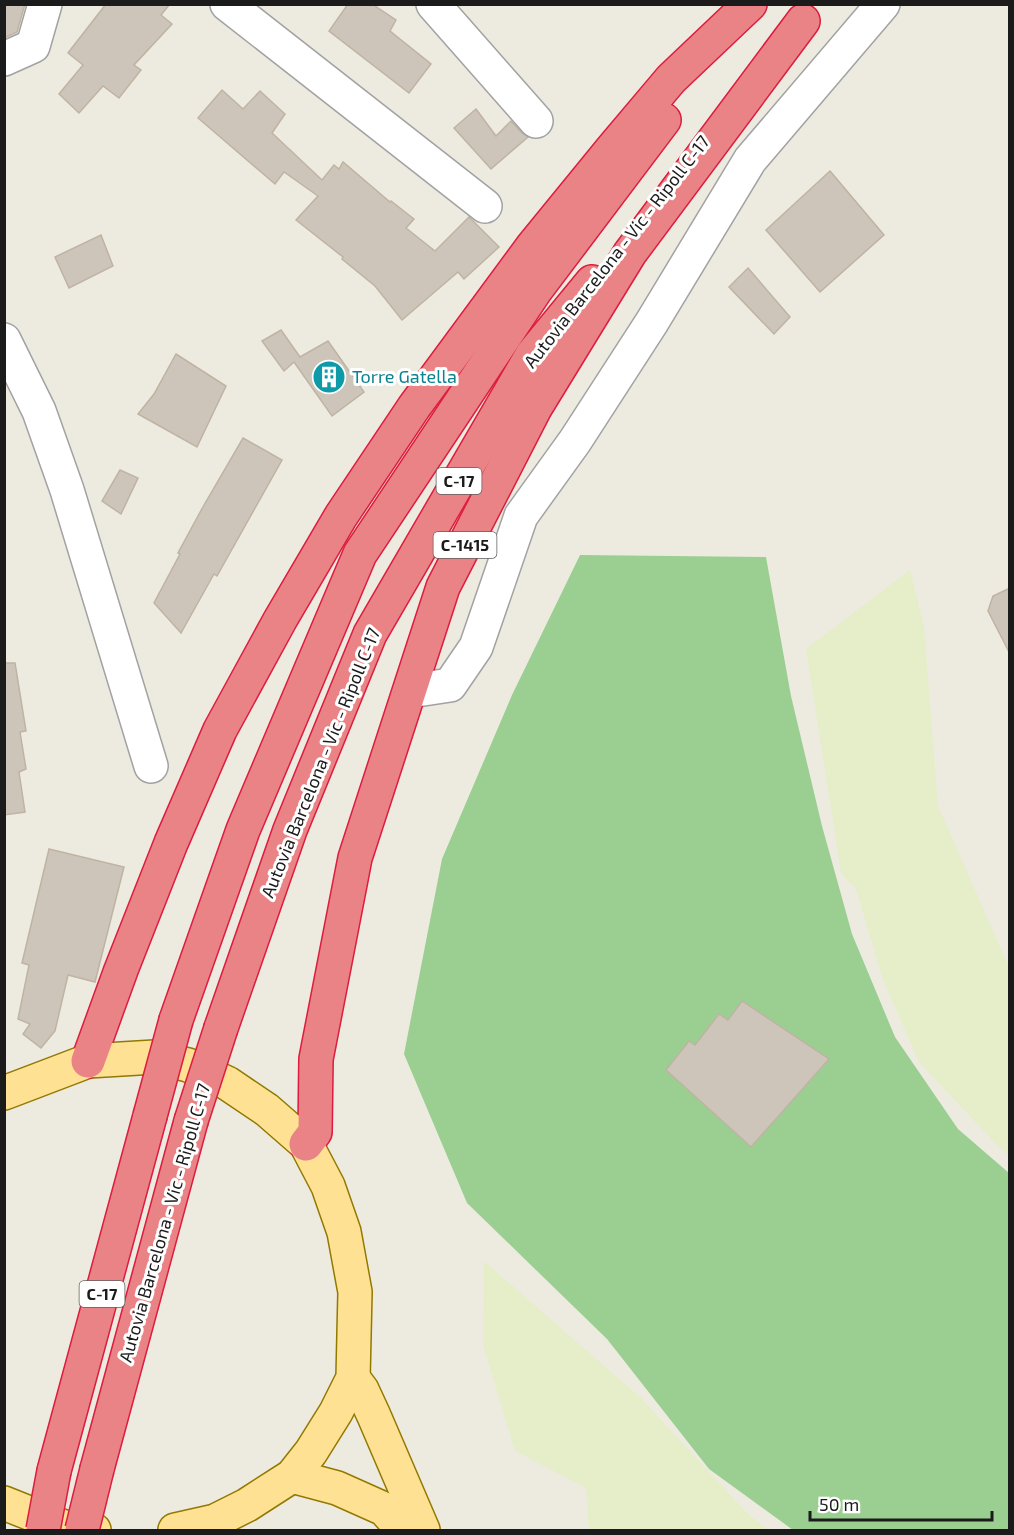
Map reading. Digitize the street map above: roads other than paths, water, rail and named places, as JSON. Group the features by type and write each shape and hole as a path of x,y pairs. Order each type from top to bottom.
{"highway":[{"path":"88,1061 171,843 220,730 280,620 341,516 414,407 532,247 671,79 750,4"},
{"name":"Autovia Barcelona - Vic - Ripoll C-17","path":"43,1530 54,1471 176,1020 243,830 360,554 535,291 654,132 758,4"},
{"name":"Autovia Barcelona - Vic - Ripoll C-17","path":"82,1530 191,1121 290,830 370,634 532,355 810,13"},
{"name":"C-1415","path":"306,1144 315,1132 316,1059 355,858 443,587 535,408 630,253 810,13"}],"main road":[{"path":"5,1093 88,1061 155,1057 188,1065 227,1083 267,1110 306,1144 328,1186 344,1232 355,1293 353,1378 336,1412 292,1476 247,1505 215,1521 176,1530"},
{"path":"353,1378 362,1390 374,1416 423,1530"},
{"path":"292,1476 337,1488 384,1509 403,1530"},
{"path":"4,1503 64,1527 94,1530"}],"street":[{"path":"4,58 33,46 45,4"},
{"path":"227,4 485,206"},
{"path":"433,4 536,121"},
{"path":"410,691 450,685 476,647 521,516 575,441 652,322 750,160 883,4"},
{"path":"4,340 39,411 67,490 151,765"},
{"path":"4,399 28,408 48,436"}],"place":[{"name":"Torre Gatella","path":"329,377"}]}
